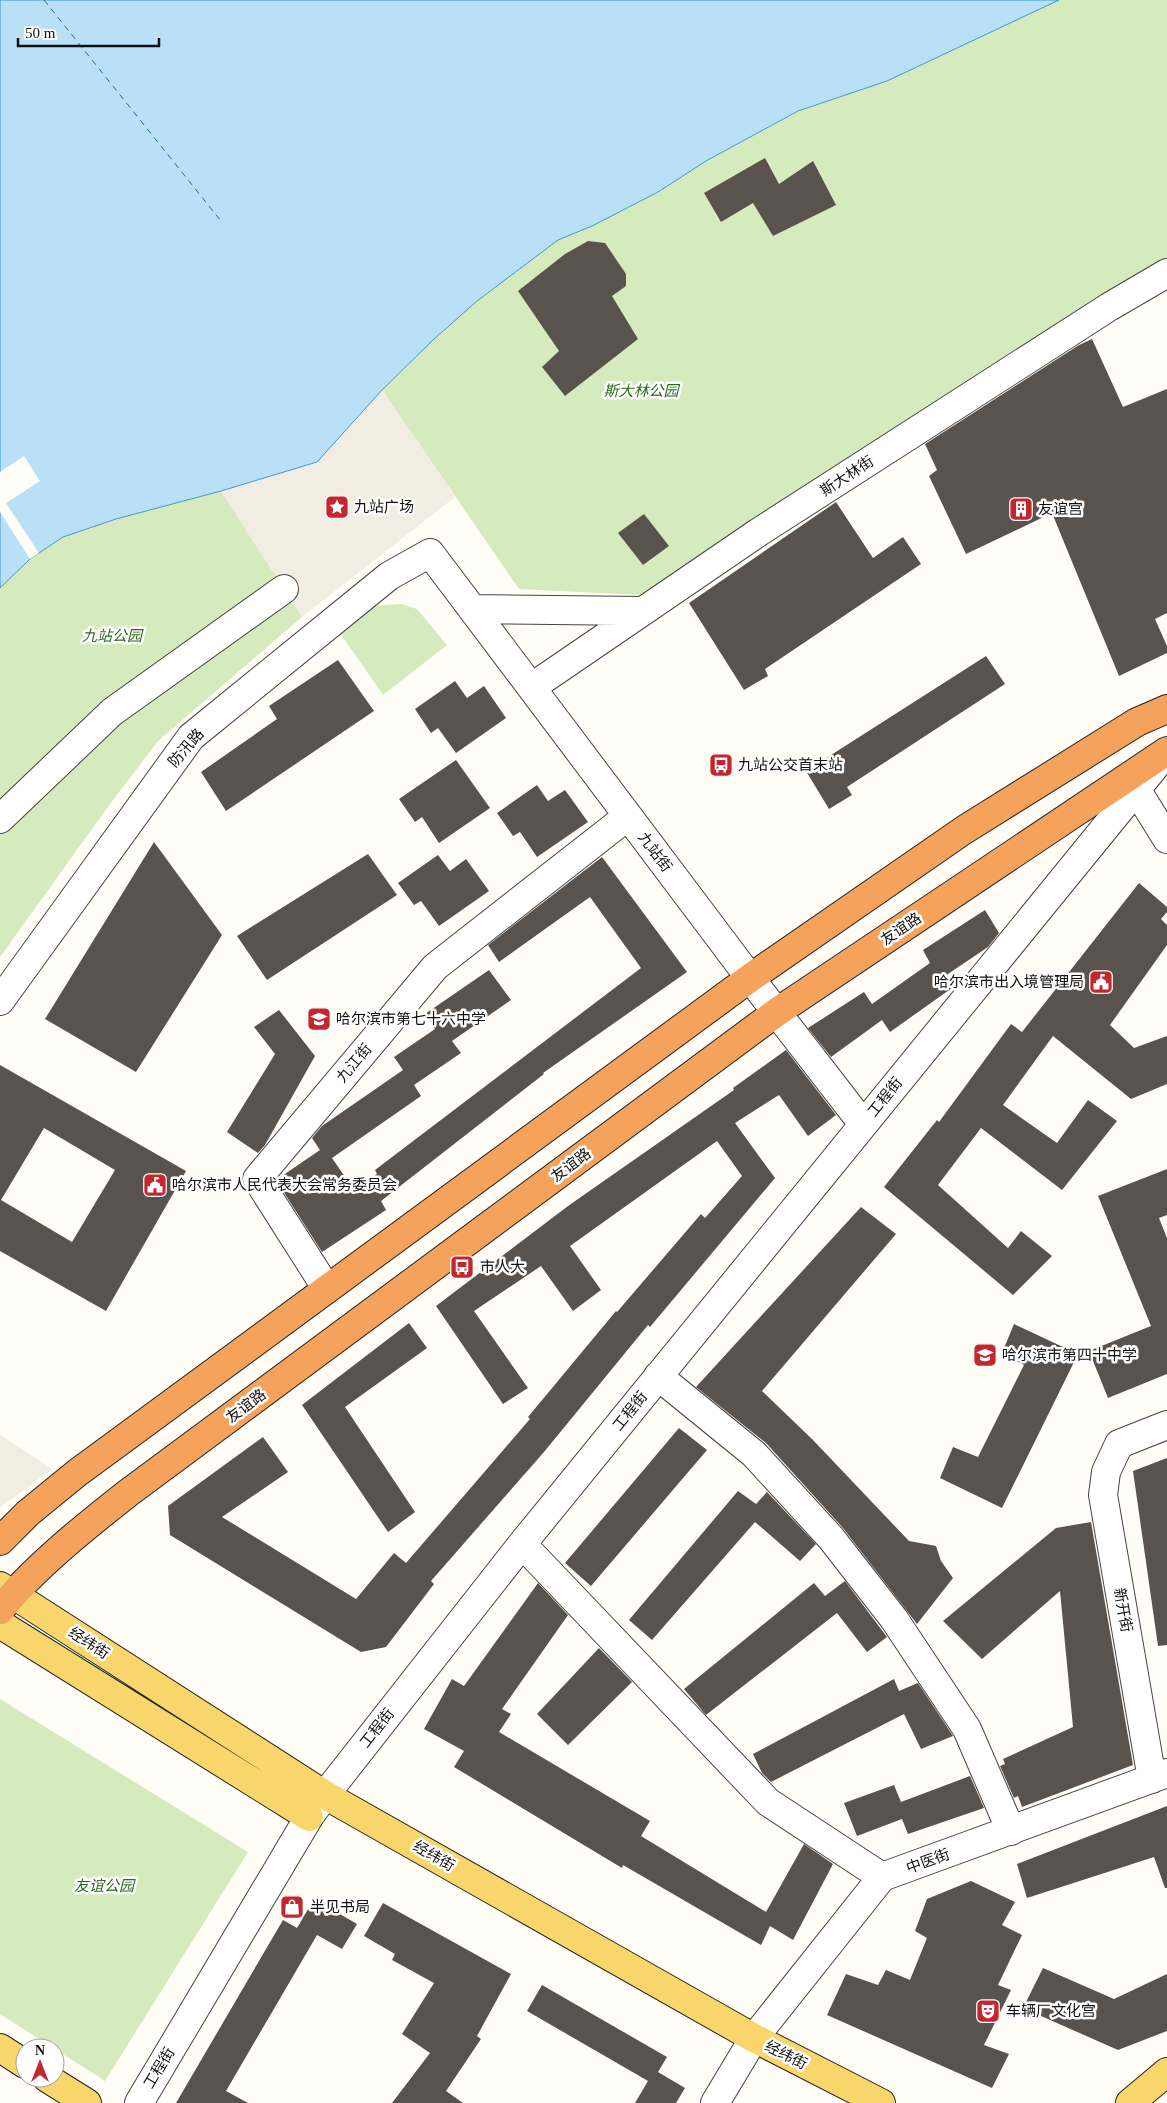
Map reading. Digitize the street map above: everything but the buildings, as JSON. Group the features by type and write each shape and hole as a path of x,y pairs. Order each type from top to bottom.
{"highway":[{"path":"0,1541 28,1513 77,1473 750,978 964,830 1137,722 1167,710"},
{"name":"友谊路","path":"4,1597 90,1523 128,1494 777,1012 1167,752"}],"main road":[{"name":"经纬街","path":"4,1597 325,1794 754,2038 881,2103"},
{"name":"经纬街","path":"0,1624 309,1817"},
{"path":"0,2048 15,2058"},
{"path":"1130,2103 1167,2072"},
{"path":"63,2088 87,2103"}],"street":[{"name":"斯大林街","path":"532,688 767,527 1109,307 1167,273"},
{"name":"防汛路","path":"0,1001 191,737 389,576 430,553 449,578"},
{"name":"九站街","path":"449,578 750,978 863,1124"},
{"path":"0,819 112,712 284,589"},
{"path":"472,609 643,611"},
{"name":"工程街","path":"138,2103 309,1817 325,1794 522,1544 1167,752"},
{"path":"1136,789 1167,839"},
{"name":"九江街","path":"327,1289 257,1179 435,966 628,816"},
{"path":"658,1376 754,1454 837,1545 894,1619 967,1729 1011,1830"},
{"name":"新开街","path":"1159,1776 1103,1495 1106,1472 1119,1444 1167,1425"},
{"path":"522,1544 768,1802 882,1877 754,2038 716,2103"},
{"name":"中医街","path":"882,1877 1159,1776"}],"green space":[{"name":"斯大林公园","path":"1059,0 1167,0 1167,258 1107,294 641,595 519,589 382,390 433,340 477,301 558,240 592,226 658,192 706,161 799,111 887,81"},
{"name":"九站公园","path":"221,491 302,617 158,741 110,804 0,957 0,588 30,559 63,537 116,519"},
{"path":"402,604 417,609 447,645 383,695 338,630 370,606"},
{"name":"友谊公园","path":"0,1699 248,1852 105,2081 65,2055 65,2038 38,2038 0,2014"}],"shaded area":[{"name":"九站广场","path":"382,390 455,497 302,617 221,491 317,462"},
{"path":"0,1435 53,1469 0,1507"}],"water":[{"path":"0,0 1059,0 887,81 798,111 706,161 658,192 592,226 558,240 477,301 433,340 382,390 317,462 221,491 116,519 63,537 30,559 0,588"}],"pier":[{"path":"24,456 40,481 6,503 39,553 30,559 0,512 0,472"}],"ferry route":[{"path":"44,0 221,221"}],"place":[{"name":"九站广场","path":"337,507"},
{"name":"友谊宫","path":"1021,509"},
{"name":"九站公交首末站","path":"721,765"},
{"name":"哈尔滨市出入境管理局","path":"1101,982"},
{"name":"哈尔滨市第七十六中学","path":"319,1019"},
{"name":"哈尔滨市人民代表大会常务委员会","path":"155,1185"},
{"name":"市人大","path":"462,1267"},
{"name":"哈尔滨市第四十中学","path":"985,1355"},
{"name":"半见书局","path":"292,1907"},
{"name":"车辆厂文化宫","path":"988,2011"}]}
